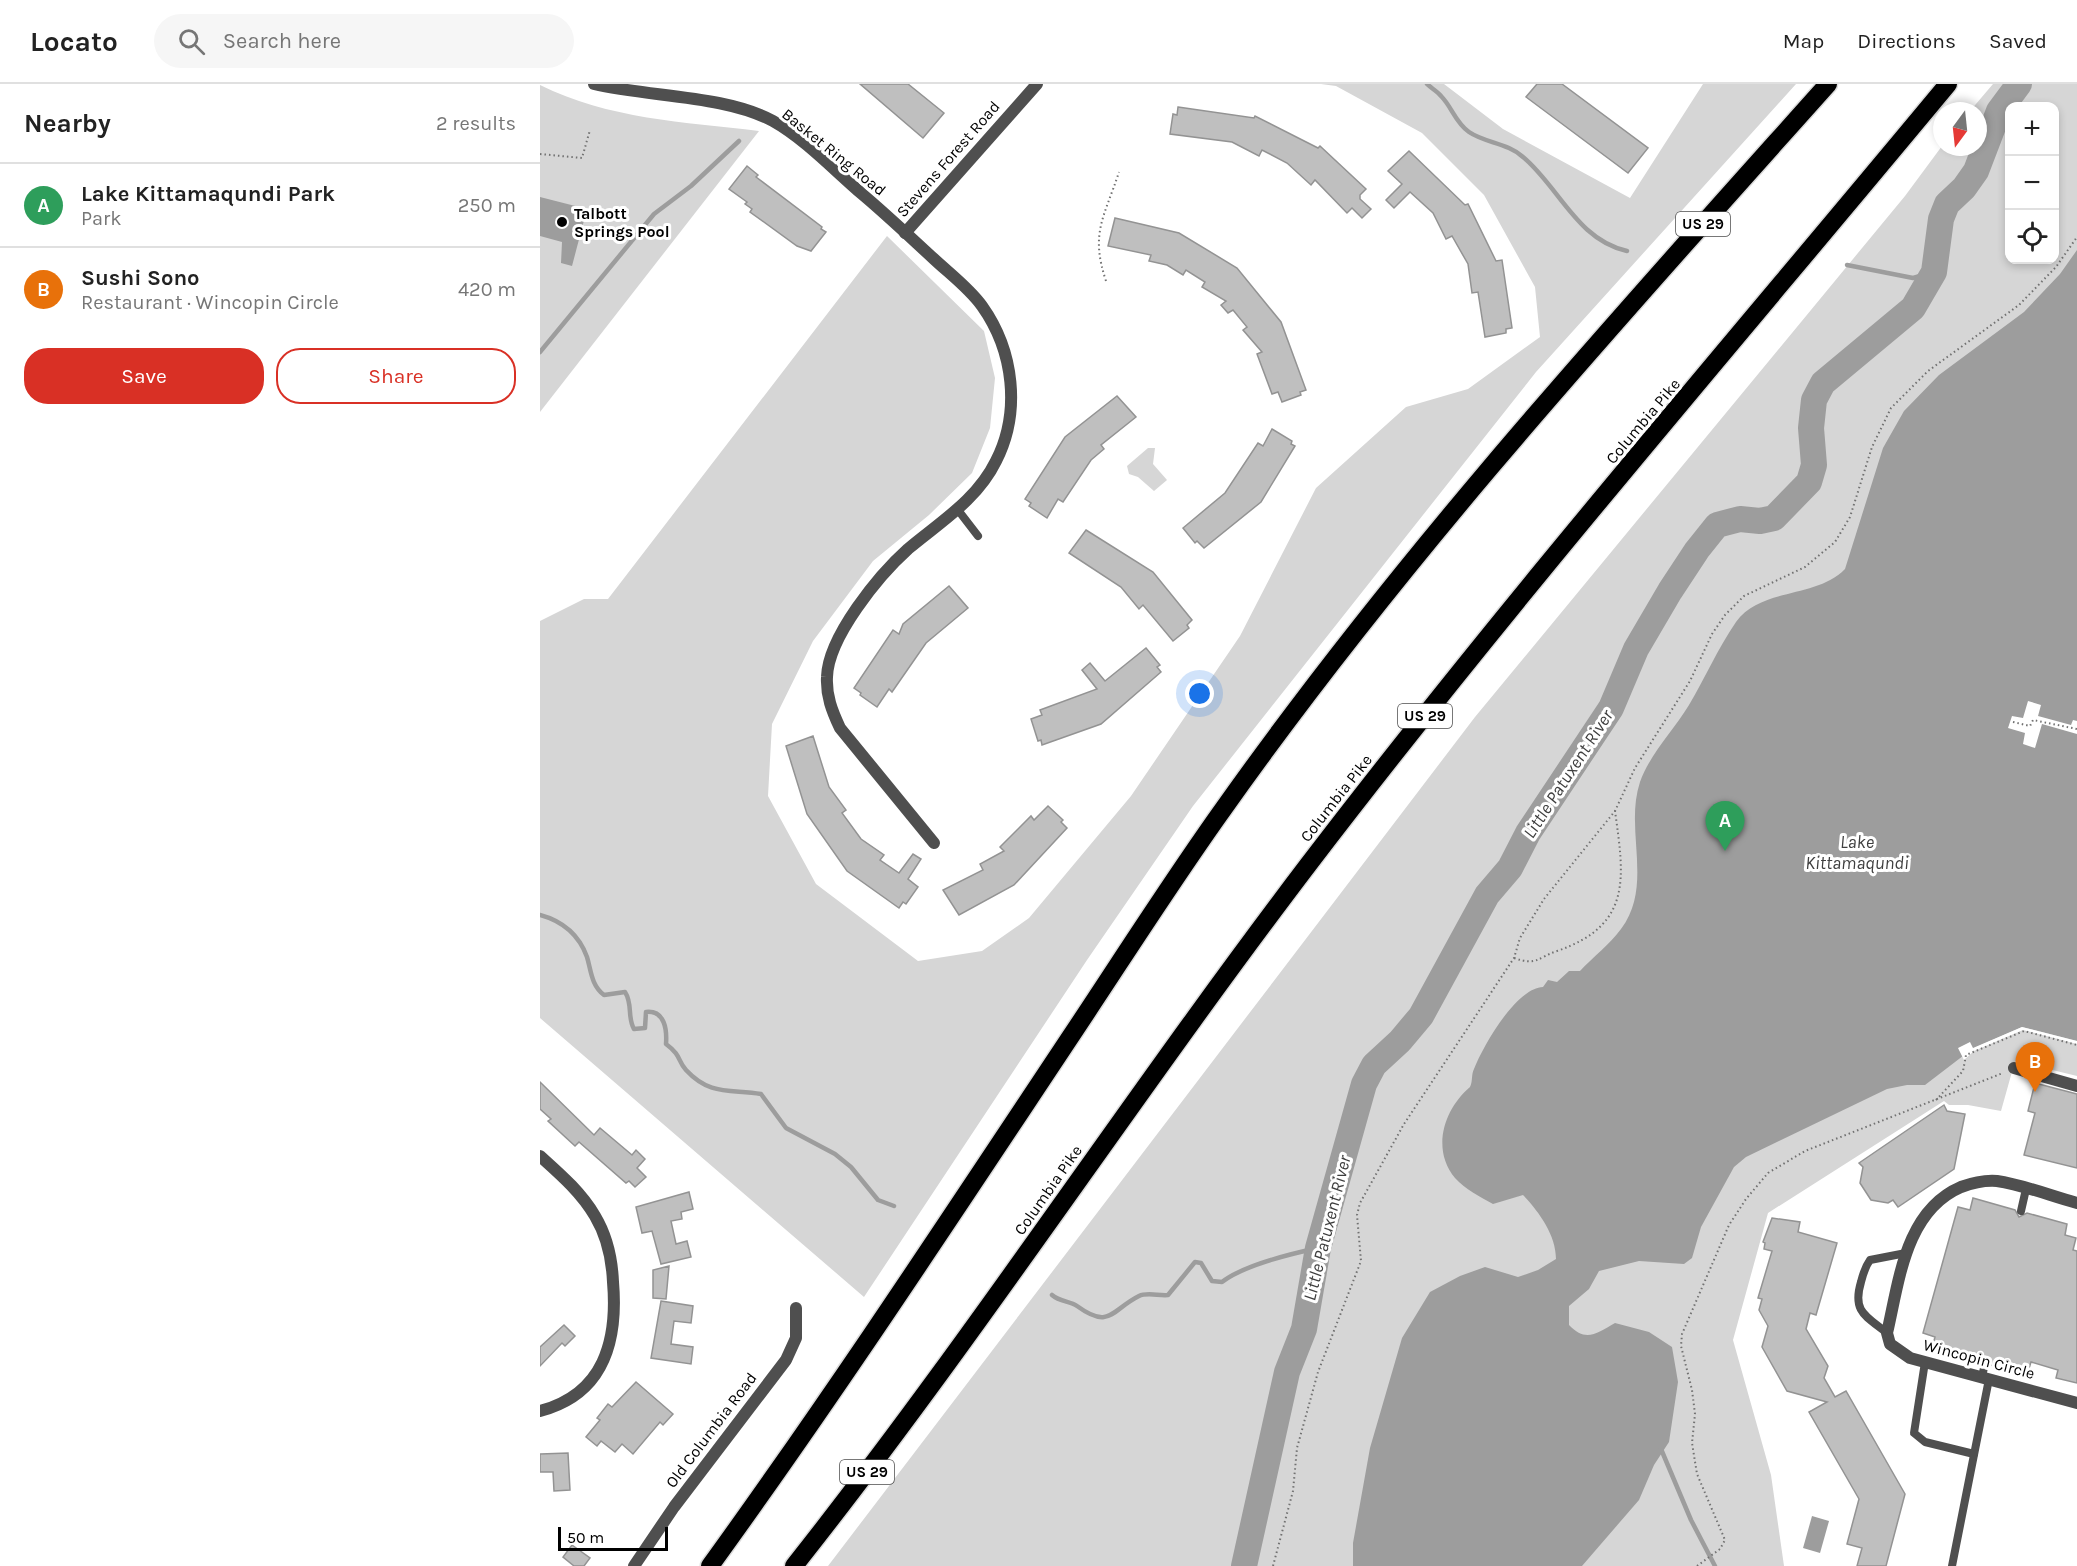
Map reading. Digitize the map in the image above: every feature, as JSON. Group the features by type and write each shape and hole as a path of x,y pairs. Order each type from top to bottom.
{"highway":[{"name":"US 29","path":"710,1566 856,1355 1217,818 1320,679 1467,491 1828,84"},
{"name":"Columbia Pike","path":"794,1566 939,1376 1195,1017 1310,863 1529,589 1948,84"}],"street":[{"name":"Basket Ring Road","path":"594,84 652,96 726,105 773,121 905,233"},
{"name":"Stevens Forest Road","path":"934,843 840,728 830,705 826,674 832,654 845,628 884,573 920,539 957,510 983,483 1004,444 1012,410 1008,367 992,322 981,304 905,233 1037,84"},
{"path":"2014,1068 2077,1086"},
{"path":"540,1156 567,1180 596,1217 610,1256 615,1300 611,1342 606,1359 595,1376 566,1402 540,1411"},
{"path":"1887,1334 1906,1253 1924,1217 1955,1190 1974,1183 1996,1181 2077,1203"},
{"name":"Old Columbia Road","path":"634,1566 674,1507 786,1360 796,1338 795,1308"},
{"name":"Wincopin Circle","path":"1887,1334 1890,1344 1900,1353 1925,1362 2077,1403"}],"lane":[{"path":"957,510 978,536"},
{"path":"2021,1211 2026,1189"},
{"path":"1887,1334 1862,1312 1857,1298 1866,1265 1870,1260 1906,1253"},
{"path":"1925,1362 1914,1433 1925,1442 1974,1454"},
{"path":"1952,1566 1974,1454 1986,1378 1985,1363"}],"path":[{"path":"540,154 582,158 590,130"},
{"path":"1106,281 1096,243 1119,172"},
{"path":"1273,1566 1293,1491 1298,1448 1316,1382 1361,1261 1358,1215 1360,1203 1404,1124 1514,958 1520,938 1544,899 1615,811 1635,768 1690,681 1725,615 1744,596 1805,567 1835,542 1850,517 1872,447 1891,408 1928,371 2019,304 2056,267 2077,237"},
{"path":"2013,722 2030,726 2033,720 2077,729"},
{"path":"1514,958 1533,963 1581,943 1597,931 1607,918 1616,903 1622,884 1615,811"},
{"path":"1936,1101 1964,1071 1966,1055 2024,1031 2077,1045"},
{"path":"1698,1565 1720,1549 1725,1540 1723,1530 1710,1510 1697,1474 1692,1443 1692,1390 1681,1346 1682,1334 1730,1225 1746,1199 1768,1173 1797,1156 2014,1068"}],"shaded area":[{"path":"1321,84 1444,84 1503,129 1630,198 1703,84 1796,84 1536,372 1193,806 1087,960 864,1297 540,1018 540,621 584,599 608,599 887,236 984,331 995,378 990,428 972,473 929,515 873,561 813,641 772,724 768,796 816,884 918,961 982,951 1029,918 1131,796 1240,636 1316,488 1406,407 1468,389 1540,337 1535,287 1484,195 1422,133 1336,86"},
{"path":"1993,84 2077,84 2077,1076 2015,1061 2001,1111 1968,1105 1949,1105 1944,1101 1768,1213 1733,1340 1771,1475 1784,1566 828,1566 1475,717 1905,196 1935,156 1987,156 1987,102 1978,102"},
{"path":"540,85 592,105 619,112 759,131 540,412"},
{"path":"1148,448 1155,448 1153,464 1167,480 1154,491 1138,477 1129,474 1127,466"}],"water":[{"name":"Talbott Springs Pool","path":"540,197 587,209 572,266 561,263 562,242 540,236"},
{"name":"Lake Kittamaqundi","path":"2077,250 2077,1041 2022,1027 1972,1049 1925,1085 1907,1085 1887,1089 1746,1157 1734,1167 1701,1227 1692,1258 1684,1264 1639,1261 1599,1271 1589,1289 1569,1306 1569,1325 1586,1335 1597,1333 1615,1323 1649,1332 1672,1347 1678,1382 1669,1442 1654,1465 1639,1500 1582,1566 1353,1566 1353,1543 1370,1448 1402,1338 1430,1292 1460,1276 1485,1267 1518,1277 1538,1270 1556,1259 1553,1241 1546,1224 1523,1195 1493,1204 1459,1182 1448,1167 1442,1142 1444,1130 1453,1106 1470,1087 1478,1059 1502,1020 1522,997 1543,987 1548,980 1557,982 1569,971 1580,971 1621,929 1631,912 1636,894 1635,819 1640,782 1656,752 1689,705 1736,622 1760,603 1819,585 1845,569 1883,448 1904,411 1939,375 2024,312 2060,274"},
{"path":"1812,1516 1829,1521 1820,1553 1803,1548"}],"pier":[{"path":"2028,701 2041,705 2038,716 2071,725 2073,720 2077,721 2077,734 2042,724 2035,748 2023,744 2025,733 2008,728 2012,716 2023,718"},
{"path":"2022,1027 2077,1041 2077,1044 2023,1030 1974,1051 1964,1060 1958,1048 1970,1042 1973,1048"}],"building":[{"path":"860,84 908,84 944,113 923,138"},
{"path":"1537,84 1562,84 1648,148 1628,173 1526,97"},
{"path":"1178,107 1254,118 1255,116 1318,148 1320,146 1366,189 1360,195 1360,199 1371,209 1362,218 1352,208 1347,213 1315,180 1311,185 1287,163 1262,150 1259,156 1232,142 1170,134 1173,114 1177,115"},
{"path":"1409,151 1465,205 1468,204 1496,261 1502,260 1512,328 1506,329 1506,333 1485,337 1478,292 1472,293 1468,264 1452,236 1446,239 1433,213 1410,192 1394,208 1386,200 1402,184 1388,171"},
{"path":"747,166 758,175 756,177 826,232 811,251 797,246 750,212 752,209 745,204 747,202 729,189"},
{"path":"1115,218 1179,233 1237,268 1281,322 1306,390 1300,392 1301,395 1282,402 1278,392 1272,394 1257,354 1262,352 1243,330 1247,327 1233,310 1228,313 1221,305 1226,301 1202,287 1205,282 1186,270 1183,275 1167,265 1149,261 1151,255 1108,246"},
{"path":"1117,396 1136,417 1101,445 1104,449 1091,460 1063,502 1058,499 1047,518 1029,506 1031,503 1025,499 1065,437"},
{"path":"1272,429 1292,441 1291,444 1295,446 1261,502 1204,548 1197,541 1195,543 1183,528 1225,493 1258,443 1263,446"},
{"path":"1086,530 1153,572 1192,620 1187,625 1189,628 1173,641 1143,605 1139,609 1121,587 1069,553"},
{"path":"949,586 968,608 926,643 892,692 889,689 877,707 854,688 893,630 899,634 903,624"},
{"path":"1146,648 1160,665 1157,667 1161,672 1101,724 1042,745 1041,740 1038,741 1031,719 1042,715 1040,710 1097,689 1082,670 1090,663 1105,681"},
{"path":"813,736 829,787 846,810 842,813 861,839 884,855 880,860 899,873 913,854 921,859 908,879 918,887 906,904 903,902 899,908 847,871 807,814 786,746"},
{"path":"1048,806 1063,820 1061,822 1067,828 1014,885 959,915 943,890 983,870 980,864 1004,851 1000,847 1031,816 1034,820"},
{"path":"540,1082 594,1135 600,1128 632,1155 636,1150 645,1159 637,1168 646,1177 635,1187 629,1181 626,1183 579,1142 575,1146 548,1121 551,1119 540,1109"},
{"path":"2035,1083 2077,1094 2077,1168 2024,1155 2035,1113 2028,1111"},
{"path":"1944,1105 1947,1111 1965,1114 1954,1169 1898,1207 1893,1200 1888,1203 1871,1200 1860,1183 1863,1167 1859,1163"},
{"path":"689,1192 693,1209 681,1212 682,1219 671,1221 676,1244 687,1241 691,1257 661,1264 652,1231 642,1233 636,1207"},
{"path":"1973,1198 2015,1210 2019,1217 2027,1213 2067,1224 2065,1235 2076,1238 2073,1250 2077,1251 2077,1383 2056,1378 2058,1370 2031,1362 2027,1375 1991,1365 1987,1357 1979,1361 1932,1348 1935,1337 1923,1333 1958,1207 1970,1210"},
{"path":"1772,1218 1800,1222 1798,1232 1837,1243 1816,1315 1810,1313 1806,1329 1828,1366 1824,1378 1835,1397 1846,1391 1905,1494 1886,1566 1857,1566 1862,1548 1847,1544 1859,1499 1809,1412 1827,1402 1787,1391 1762,1347 1768,1326 1759,1310 1762,1299 1758,1298 1772,1251 1764,1249 1765,1243 1763,1242"},
{"path":"669,1266 666,1299 653,1298 653,1270"},
{"path":"661,1301 693,1306 691,1323 674,1321 671,1344 693,1347 691,1364 651,1358"},
{"path":"564,1325 575,1336 565,1346 562,1343 540,1366 540,1347"},
{"path":"636,1382 673,1414 663,1425 660,1422 633,1454 622,1444 615,1452 601,1441 597,1446 586,1437 600,1420 597,1418 608,1404 612,1407"},
{"path":"568,1453 570,1490 554,1491 553,1472 540,1472 540,1454"},
{"path":"572,1545 590,1558 584,1566 574,1566 563,1557"}],"waterway":[{"path":"1427,84 1445,100 1464,128 1475,136 1517,152 1536,169 1570,211 1595,236 1627,251"},
{"name":"Little Patuxent River","path":"1244,1566 1287,1372 1304,1329 1318,1248 1364,1084 1374,1065 1400,1041 1421,1016 1487,895 1510,868 1528,833 1611,708 1636,649 1697,550 1717,525 1740,519 1760,521 1774,518 1809,482 1814,465 1811,428 1814,400 1823,383 1913,308 1934,272 1941,219 1947,204 1964,188 1976,171 1999,111 2019,84"},
{"path":"540,352 654,214 691,186 739,141"},
{"path":"1847,265 1913,278 1934,272"},
{"path":"540,915 562,925 579,942 584,949 594,982 604,995 625,992 634,1029 645,1028 646,1012 657,1014 664,1022 666,1044 675,1052 683,1067 695,1078 712,1088 761,1094 786,1128 835,1154 851,1167 878,1200 894,1206"},
{"path":"1052,1295 1097,1317 1104,1317 1139,1296 1168,1295 1195,1262 1201,1263 1212,1281 1222,1282 1255,1265 1318,1248"},
{"path":"1661,1449 1691,1520 1715,1566"}],"place":[{"name":"Talbott Springs Pool","path":"562,222"},
{"name":"Lake Kittamaqundi Park","path":"1725,851"},
{"name":"Sushi Sono","path":"2035,1092"}]}
